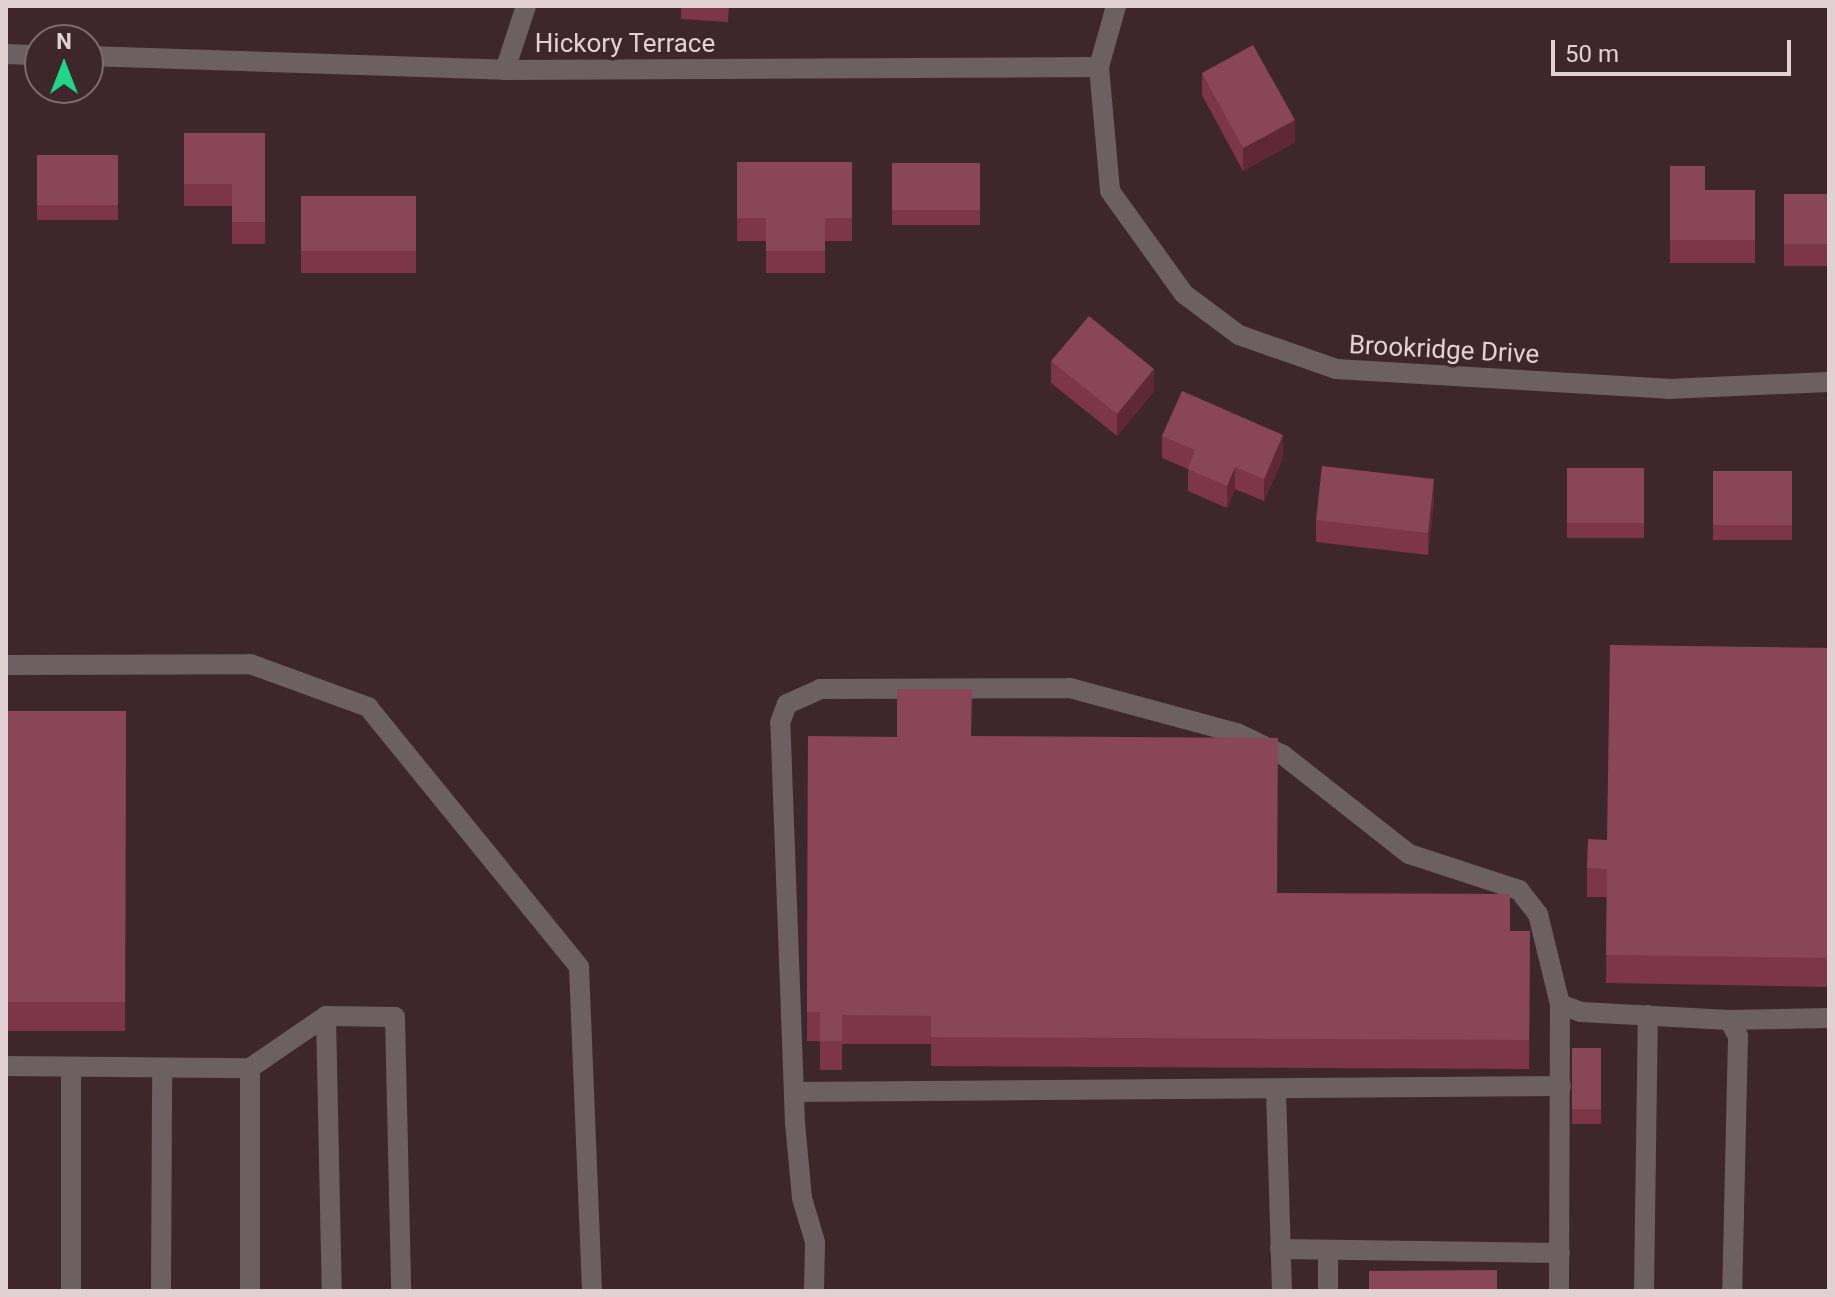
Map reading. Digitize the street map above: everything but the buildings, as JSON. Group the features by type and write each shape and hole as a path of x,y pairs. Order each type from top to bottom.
{"street":[{"path":"505,70 526,6"},
{"path":"1099,67 1116,6"},
{"name":"Hickory Terrace","path":"104,57 505,70 1099,67"},
{"name":"Brookridge Drive","path":"1099,67 1110,191 1184,294 1239,335 1336,369 1668,389 1829,382"},
{"path":"6,665 250,664 368,707 579,967 592,1291"},
{"path":"814,1291 794,1092 780,723 787,704 820,689 1070,688 1237,733 1283,755 1409,854 1519,890 1538,914 1560,1004 1559,1291"},
{"path":"1560,1004 1648,1015 1729,1020 1829,1018"},
{"path":"1644,1291 1648,1015"},
{"path":"326,1016 332,1291"},
{"path":"6,1066 250,1068 326,1016 395,1017 401,1291"},
{"path":"1729,1020 1738,1036 1732,1291"},
{"path":"71,1067 71,1291"},
{"path":"161,1291 162,1068"},
{"path":"250,1068 250,1291"},
{"path":"794,1092 1561,1086"},
{"path":"1276,1090 1282,1291"},
{"path":"1280,1249 1560,1253"},
{"path":"1328,1250 1328,1291"}]}
